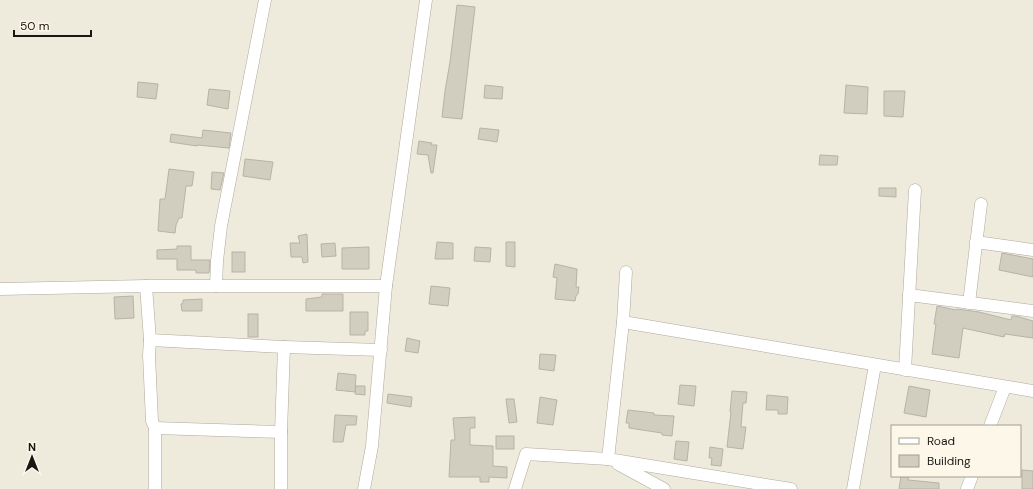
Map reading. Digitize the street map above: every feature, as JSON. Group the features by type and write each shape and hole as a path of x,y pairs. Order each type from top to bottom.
{"street":[{"path":"216,286 216,261 221,226 265,0"},
{"path":"364,489 372,446 386,286 426,0"},
{"path":"905,370 915,190"},
{"path":"969,303 981,204"},
{"path":"976,242 1033,250"},
{"path":"608,459 623,322 626,272"},
{"path":"0,289 146,286 386,286"},
{"path":"146,286 150,340 149,355 152,421 155,428 155,489"},
{"path":"909,295 1033,311"},
{"path":"623,322 1033,391"},
{"path":"150,340 381,350"},
{"path":"281,489 281,432 284,347"},
{"path":"853,489 875,365"},
{"path":"990,425 1005,387"},
{"path":"155,428 281,432"},
{"path":"515,489 526,454 608,459 791,489"},
{"path":"608,459 664,489"},
{"path":"967,489 972,477"}],"building":[{"path":"457,5 475,7 462,119 442,117"},
{"path":"138,82 158,84 156,99 137,97"},
{"path":"485,85 503,87 502,99 484,98"},
{"path":"846,85 868,87 867,114 844,113"},
{"path":"209,89 230,91 228,109 207,105"},
{"path":"884,91 905,91 903,117 884,116"},
{"path":"480,128 499,130 497,142 478,139"},
{"path":"203,130 231,133 229,148 197,146 170,142 171,134 202,138"},
{"path":"419,141 432,143 431,145 437,145 433,173 431,173 428,155 417,154"},
{"path":"820,155 838,156 837,165 819,165"},
{"path":"245,159 273,162 270,180 243,176"},
{"path":"169,169 194,172 192,186 186,186 182,218 179,218 175,233 158,231 160,199 165,199"},
{"path":"212,172 224,173 220,190 211,189"},
{"path":"879,188 896,188 896,197 879,196"},
{"path":"307,234 308,262 303,263 302,257 291,257 290,243 300,243 298,236"},
{"path":"437,242 453,243 453,259 435,259"},
{"path":"506,242 515,242 515,267 506,266"},
{"path":"335,243 336,256 322,257 321,244"},
{"path":"177,246 191,246 191,260 210,260 209,273 196,273 196,270 177,270 177,259 157,259 157,250 177,249"},
{"path":"369,247 369,269 342,269 342,248"},
{"path":"475,247 491,248 490,262 474,261"},
{"path":"232,252 245,252 245,272 232,272"},
{"path":"1002,253 1033,259 1033,277 999,270"},
{"path":"555,264 577,269 576,287 579,287 575,301 555,299 557,278 553,277"},
{"path":"431,286 450,288 448,306 429,304"},
{"path":"322,294 343,294 343,311 306,311 306,299 322,297"},
{"path":"133,296 134,318 115,319 114,297"},
{"path":"202,299 202,311 182,311 181,304 183,303 183,300"},
{"path":"937,306 956,310 979,312 1011,320 1012,316 1016,316 1033,321 1033,338 1005,334 1004,337 963,328 959,358 932,354"},
{"path":"350,312 368,312 368,331 365,331 365,335 350,335"},
{"path":"248,314 258,314 258,337 248,337"},
{"path":"407,338 420,341 418,353 405,351"},
{"path":"540,354 556,355 554,371 539,369"},
{"path":"338,373 356,375 355,392 336,390"},
{"path":"680,385 696,386 694,406 678,404"},
{"path":"356,386 365,386 365,395 355,394"},
{"path":"909,386 930,390 926,417 904,413"},
{"path":"732,391 747,392 746,403 743,403 741,427 746,427 743,449 727,447"},
{"path":"388,394 412,397 411,407 387,403"},
{"path":"767,395 788,397 787,414 778,414 778,410 766,410"},
{"path":"540,397 557,400 553,425 537,423"},
{"path":"506,399 514,399 517,422 509,423"},
{"path":"628,410 654,413 654,415 674,416 672,436 629,428 629,423 626,423"},
{"path":"335,415 357,416 356,425 346,425 343,442 333,442"},
{"path":"475,417 475,428 470,428 470,445 493,446 493,466 507,467 507,478 489,477 489,482 480,482 480,477 449,477 451,440 455,440 453,418"},
{"path":"496,436 514,436 514,449 496,449"},
{"path":"676,441 689,442 687,461 674,459"},
{"path":"710,447 723,449 721,466 711,465 712,458 709,458"},
{"path":"1022,470 1033,471 1033,489 1022,489"},
{"path":"901,477 909,477 908,480 939,483 939,489 899,489"}]}
